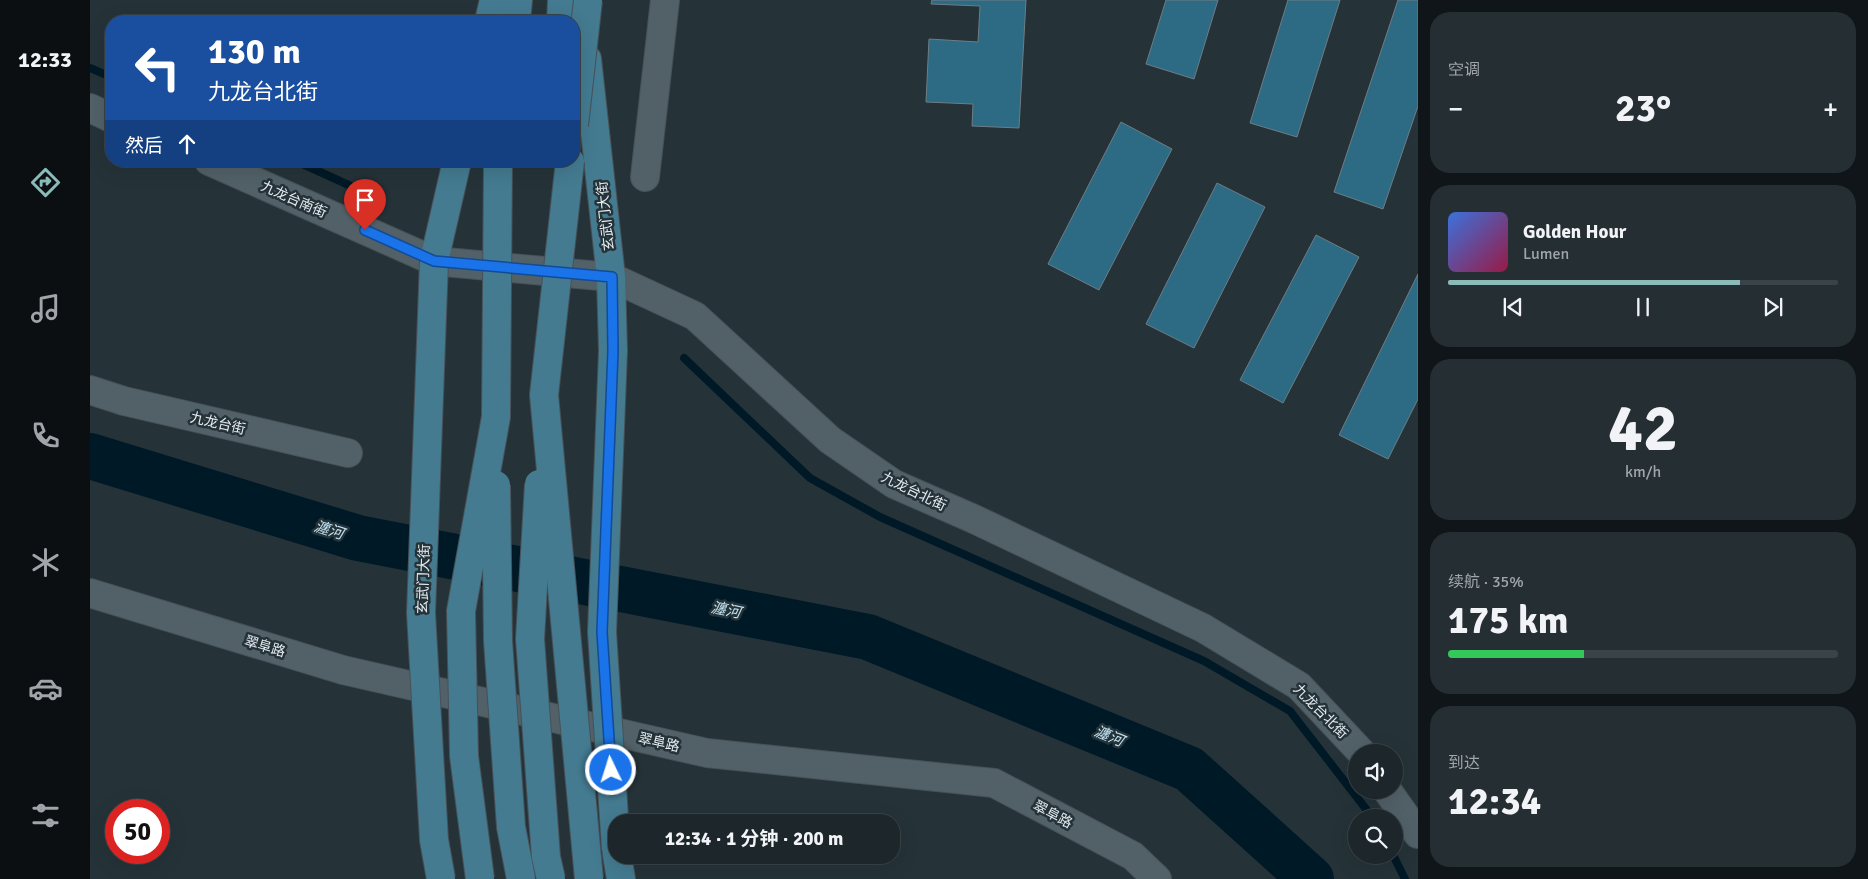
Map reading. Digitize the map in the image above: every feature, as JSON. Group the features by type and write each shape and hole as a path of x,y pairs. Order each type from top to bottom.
{"main road":[{"path":"490,15 494,0"},
{"path":"499,0 499,15"},
{"path":"517,15 518,0"},
{"path":"561,15 562,0"},
{"name":"玄武门大街","path":"580,0 612,277 613,351 602,632 614,814"},
{"path":"580,71 588,0"},
{"name":"玄武门大街","path":"442,879 434,840 421,614 434,261 456,167"},
{"path":"498,167 496,417 498,641 511,826 521,879"},
{"path":"480,879 464,756 462,611 496,417 505,167"},
{"path":"551,879 546,857 530,639 555,167"},
{"path":"569,167 544,395 589,879"},
{"path":"618,864 621,879"}],"street":[{"path":"644,177 665,0"},
{"path":"90,108 105,115"},
{"name":"九龙台南街","path":"223,167 434,261"},
{"name":"九龙台北街","path":"434,261 612,277 695,316 830,440 894,484 974,519 1203,628 1299,686 1353,744"},
{"name":"九龙台街","path":"90,390 124,401 348,452"},
{"name":"翠阜路","path":"90,593 344,670 707,753 994,782 1133,856 1157,879"},
{"path":"1394,799 1418,834"}],"building":[{"path":"932,0 1026,0 1019,128 972,126 973,104 926,102 929,39 978,42 980,6 931,4"},
{"path":"1166,0 1218,0 1194,79 1146,64"},
{"path":"1288,0 1340,0 1297,137 1250,123"},
{"path":"1398,0 1418,0 1418,106 1383,209 1334,192"},
{"path":"1121,122 1172,149 1099,290 1048,264"},
{"path":"1217,183 1265,207 1194,348 1146,324"},
{"path":"1316,235 1359,257 1283,403 1240,380"},
{"path":"1418,274 1418,399 1388,459 1339,435"}],"waterway":[{"path":"90,68 105,74"},
{"path":"309,167 353,187"},
{"path":"684,358 810,478 880,517 1204,661 1290,711 1366,809"},
{"name":"瀍河","path":"90,456 358,538 868,637 1189,769 1311,879"},
{"path":"1398,864 1405,879"}],"route":[{"path":"365,230 434,261 612,277 613,351 602,632 611,770"}]}
